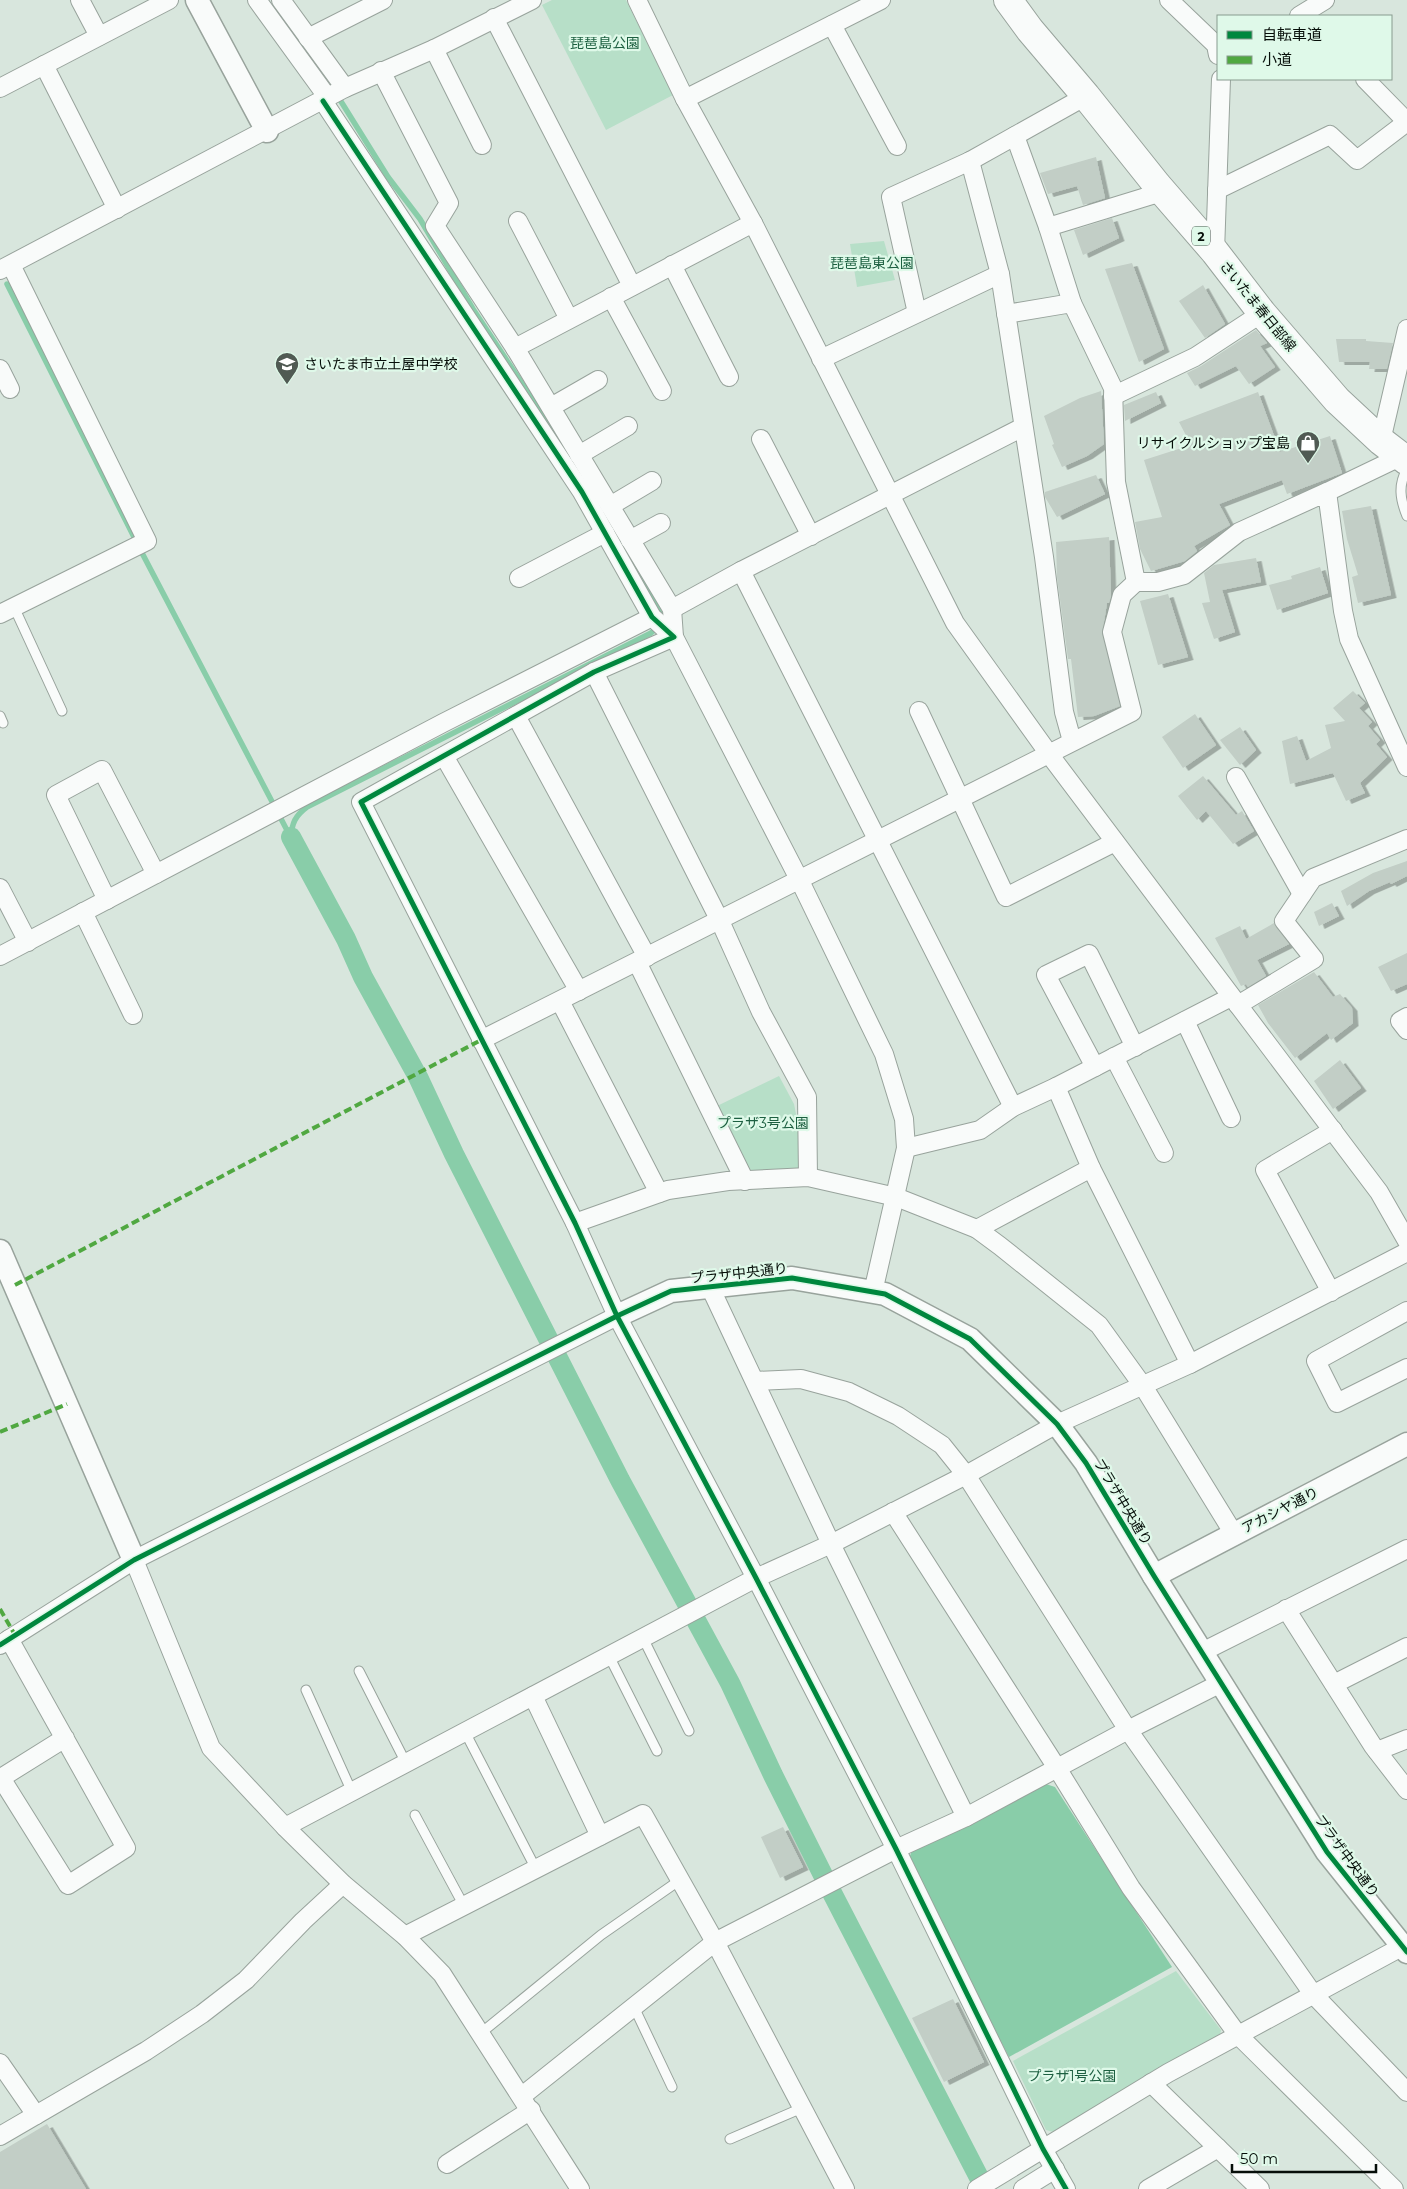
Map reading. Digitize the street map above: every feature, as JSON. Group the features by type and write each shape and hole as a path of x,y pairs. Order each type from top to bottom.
{"main road":[{"name":"さいたま春日部線","path":"1008,0 1030,30 1086,96 1162,192 1215,252 1262,313 1336,400 1399,457"}],"street":[{"path":"80,0 99,36"},
{"path":"0,88 169,0"},
{"path":"197,0 267,131"},
{"path":"257,0 334,95 582,492 652,617 674,637 800,881 884,1054 904,1119 906,1148 873,1292"},
{"path":"281,0 308,38 334,95"},
{"path":"308,38 383,0"},
{"path":"7,611 147,541 5,268 381,71 434,49 532,0"},
{"path":"637,0 685,99 753,222 955,623 1049,754 1379,1192 1407,1241"},
{"path":"685,99 881,0"},
{"path":"1169,0 1216,45 1217,50"},
{"path":"1302,15 1325,0"},
{"path":"494,18 632,286"},
{"path":"832,25 897,146"},
{"path":"434,49 482,145"},
{"path":"44,65 116,209"},
{"path":"381,71 449,203 435,226 515,348 672,609 674,637"},
{"path":"1215,252 1222,80"},
{"path":"1217,190 1330,135 1357,160 1407,122 1366,80"},
{"path":"917,313 891,197 970,161 1086,96"},
{"path":"1015,136 1048,227 1072,303 1113,388 1116,482 1136,582"},
{"path":"970,161 1000,274 1044,557 1064,712 1072,741"},
{"path":"1048,227 1162,192"},
{"path":"518,222 569,320"},
{"path":"515,348 753,222"},
{"path":"672,265 729,377"},
{"path":"821,359 1000,274"},
{"path":"611,297 662,391"},
{"path":"1006,314 1072,303"},
{"path":"1114,396 1195,357 1262,313"},
{"path":"481,1040 800,881 1132,712 1112,632 1122,595 1136,582 1158,582 1184,575 1239,532 1399,457 1406,334"},
{"path":"0,369 10,389"},
{"path":"551,407 598,380"},
{"path":"580,455 628,426"},
{"path":"672,609 741,571 1023,427"},
{"path":"761,439 811,536"},
{"path":"610,506 652,481"},
{"path":"1327,492 1343,611 1349,639 1407,766"},
{"path":"630,540 661,524"},
{"path":"518,578 605,533"},
{"path":"741,571 1012,1107"},
{"path":"0,956 288,804 652,617"},
{"path":"674,637 594,672 361,802 575,1223 617,1316 756,1578 896,1849 1043,2149 1066,2189"},
{"path":"594,672 720,921 761,1012 807,1097 808,1177"},
{"path":"919,711 962,799 1006,897 1115,842"},
{"path":"516,716 642,960 744,1181"},
{"path":"444,756 579,991"},
{"path":"107,900 56,794 102,770 156,874"},
{"path":"1236,778 1302,894"},
{"path":"906,1148 980,1130 1012,1107 1056,1087 1185,1021 1235,1001 1314,960 1284,921 1314,878 1407,839"},
{"path":"0,888 28,942"},
{"path":"83,912 133,1015"},
{"path":"1095,1067 1046,975 1089,954 1135,1047"},
{"path":"560,1001 659,1193"},
{"path":"1407,1017 1400,1021 1407,1030"},
{"path":"1185,1021 1231,1118"},
{"path":"1114,1057 1164,1153"},
{"path":"1056,1087 1091,1168 1190,1364"},
{"path":"1331,1292 1265,1170 1333,1130"},
{"path":"977,1230 1091,1168"},
{"path":"575,1223 659,1193 728,1181 808,1177 896,1197 977,1230 1000,1246 1099,1325 1143,1386 1234,1534"},
{"path":"0,1250 134,1560 211,1748 285,1827 343,1884 405,1936 442,1974 580,2189"},
{"path":"285,1827 756,1578 832,1544 966,1475 1057,1424 1190,1364 1407,1252"},
{"name":"プラザ中央通り","path":"617,1316 671,1291 792,1278 886,1294 970,1339 1057,1424 1086,1463 1154,1576 1327,1852 1405,1948"},
{"path":"710,1287 832,1544 966,1817"},
{"path":"1407,1311 1316,1361 1337,1403 1407,1368"},
{"path":"65,1738 1,1778 68,1885 126,1848 65,1738 4,1642 134,1560 617,1316"},
{"path":"754,1381 802,1379 849,1392 898,1416 942,1446 966,1475 1128,1730 1313,1994 1407,2092"},
{"name":"アカシヤ通り","path":"1154,1576 1407,1444"},
{"path":"893,1512 1057,1768 1131,1888 1238,2035 1394,2189"},
{"path":"1202,1652 1407,1549"},
{"path":"1286,1609 1377,1752 1407,1790"},
{"path":"1334,1684 1407,1647"},
{"path":"447,2164 526,2103 634,2007 715,1942 896,1849 966,1817 1128,1730 1221,1683"},
{"path":"533,1696 600,1836"},
{"path":"1377,1752 1407,1739"},
{"path":"405,1936 643,1814 715,1942 845,2189"},
{"path":"0,2136 146,2051 202,2014 246,1980 303,1921 343,1884"},
{"path":"977,2189 1151,2083 1313,1994 1405,1948"},
{"path":"0,2063 36,2115"},
{"path":"1151,2083 1260,2189"},
{"path":"1148,2189 1218,2148"},
{"path":"1023,2189 1055,2169"}],"lane":[{"path":"1399,457 1400,485 1404,493 1400,499 1407,516"},
{"path":"7,611 62,711"},
{"path":"643,1638 689,1731"},
{"path":"609,1656 657,1751"},
{"path":"359,1671 406,1763"},
{"path":"306,1690 352,1792"},
{"path":"465,1732 536,1869"},
{"path":"416,1815 464,1906"},
{"path":"481,2033 601,1935 680,1880"},
{"path":"634,2007 672,2087"},
{"path":"730,2139 802,2108"}],"green space":[{"name":"琵琶島公園","path":"552,0 626,0 673,95 606,130 542,5"},
{"name":"琵琶島東公園","path":"884,241 895,280 857,287 850,244"},
{"name":"プラザ3号公園","path":"779,1076 794,1104 801,1139 801,1166 791,1175 757,1174 748,1168 717,1106"},
{"name":"プラザ1号公園","path":"1176,1971 1221,2030 1219,2040 1057,2133 1046,2130 1013,2061"}],"shaded area":[{"path":"1046,1784 1055,1787 1172,1967 1009,2057 908,1860 912,1851"}],"building":[{"path":"1096,157 1105,198 1083,205 1077,186 1048,194 1040,173"},
{"path":"1112,218 1119,238 1083,255 1074,230"},
{"path":"1132,263 1164,349 1139,362 1105,269"},
{"path":"1203,285 1225,324 1205,338 1179,301"},
{"path":"1256,330 1267,343 1260,346 1275,367 1249,384 1236,366 1195,386 1187,373"},
{"path":"1336,339 1366,339 1366,341 1393,343 1387,369 1369,369 1370,362 1339,362"},
{"path":"1101,391 1104,444 1087,456 1062,467 1052,445 1054,444 1044,416 1080,398"},
{"path":"1156,392 1161,403 1125,421 1124,405"},
{"path":"1258,392 1280,452 1330,436 1342,473 1287,494 1282,480 1219,504 1230,525 1194,546 1197,551 1185,561 1151,571 1140,549 1135,522 1162,517 1144,460 1191,445 1179,422"},
{"path":"1096,475 1105,494 1057,517 1045,497 1045,492"},
{"path":"1371,506 1391,595 1358,603 1352,577 1358,575 1347,539 1342,511"},
{"path":"1109,537 1111,596 1109,603 1107,603 1102,634 1120,706 1094,716 1078,717 1071,659 1068,659 1057,577 1056,542"},
{"path":"1256,558 1261,582 1222,590 1235,632 1214,639 1202,603 1210,602 1204,573 1214,565"},
{"path":"1320,567 1328,593 1277,610 1269,585 1292,579 1291,576"},
{"path":"1168,594 1188,657 1158,665 1140,601"},
{"path":"1353,691 1365,703 1359,708 1372,722 1368,726 1380,740 1376,744 1387,757 1360,783 1365,793 1346,801 1333,773 1290,784 1282,741 1297,736 1306,761 1331,748 1325,725 1345,721 1333,708"},
{"path":"1195,714 1216,745 1183,768 1162,737"},
{"path":"1240,727 1256,750 1240,765 1220,740"},
{"path":"1203,776 1236,815 1242,811 1254,831 1233,844 1206,811 1197,820 1178,796"},
{"path":"1407,861 1407,876 1391,884 1390,882 1369,891 1347,906 1341,891 1373,873"},
{"path":"1332,903 1339,916 1319,926 1314,912"},
{"path":"1274,923 1289,944 1257,960 1266,976 1248,987 1246,984 1241,986 1215,938 1240,926 1246,939"},
{"path":"1407,953 1407,984 1391,991 1378,967"},
{"path":"1314,972 1333,997 1340,994 1352,1008 1353,1023 1331,1040 1327,1033 1295,1058 1268,1023 1258,1005"},
{"path":"1340,1060 1361,1088 1333,1109 1314,1081"},
{"path":"783,1827 803,1867 780,1878 761,1837"},
{"path":"953,1999 984,2062 944,2082 912,2018"},
{"path":"47,2124 86,2189 0,2189 0,2152"}],"waterway":[{"path":"337,95 388,177 420,219 473,309 577,467"},
{"path":"7,284 141,551 290,836"},
{"path":"605,514 662,617"},
{"path":"291,837 295,820 307,807 651,633 659,626"},
{"path":"291,837 346,939 363,977 418,1077 454,1154 620,1480 730,1683 828,1885 985,2189"}],"marked path":[{"path":"15,1285 481,1040"},
{"path":"0,1432 67,1404"},
{"path":"0,1609 15,1635"}],"cycle path":[{"path":"323,101 582,492 652,617 674,637 594,672 361,802 575,1223 617,1316 756,1578 896,1849 1043,2149 1066,2189"},
{"path":"0,1645 134,1560 617,1316 671,1291 792,1278 885,1294 970,1339 1057,1424 1086,1463 1154,1576 1327,1852 1407,1952"}],"place":[{"name":"さいたま市立土屋中学校","path":"287,385"},
{"name":"リサイクルショップ宝島","path":"1308,464"}]}
